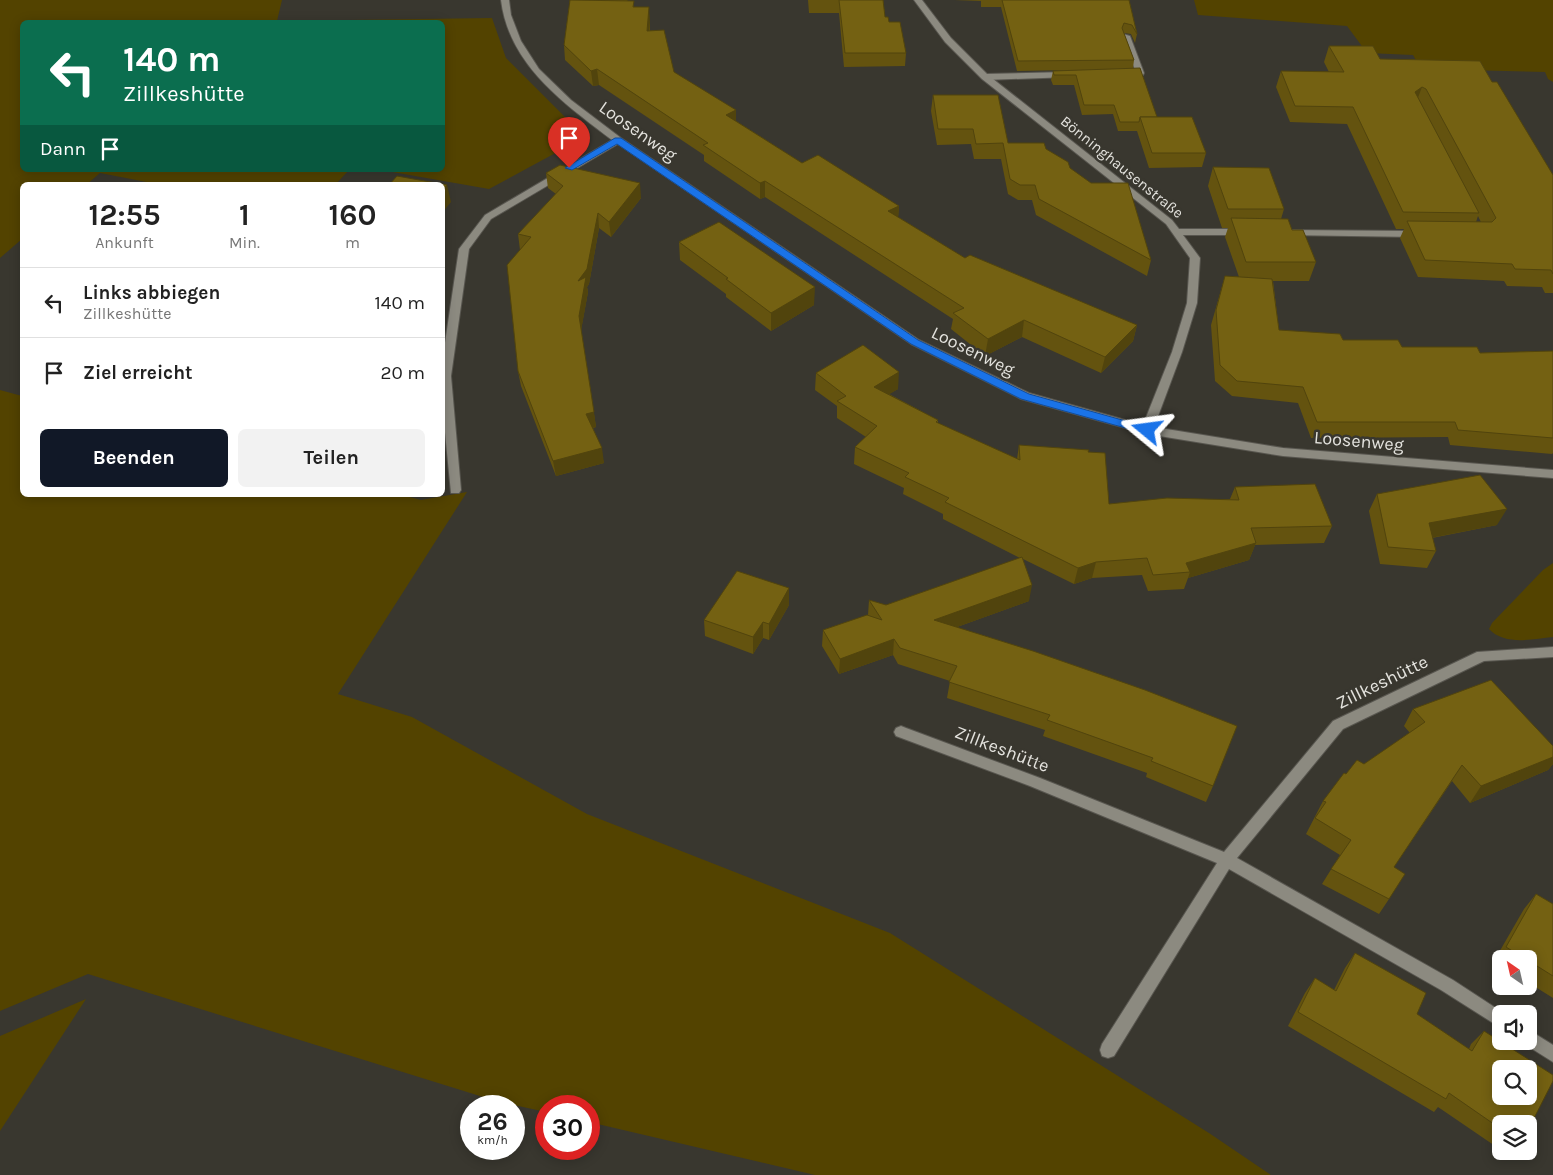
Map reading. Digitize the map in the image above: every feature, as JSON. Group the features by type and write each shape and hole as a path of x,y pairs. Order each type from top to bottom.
{"street":[{"name":"Loosenweg","path":"505,0 507,14 517,41 536,71 568,102 618,140 915,342 1025,396 1147,430 1283,452 1553,474"},
{"name":"Bönninghausenstraße","path":"918,0 948,40 985,77 1169,222 1195,258 1192,304 1177,352 1147,430"},
{"path":"1121,74 1140,73 1126,36"},
{"path":"985,77 1072,75"},
{"path":"455,490 446,376 464,249 488,217 618,140"},
{"path":"1177,232 1256,233"},
{"path":"1275,233 1432,234"},
{"name":"Zillkeshütte","path":"1108,1050 1227,860 1338,725 1482,656 1553,652"},
{"name":"Zillkeshütte","path":"901,732 1035,782 1227,860 1447,985 1492,1014"},
{"path":"1537,1043 1553,1054"}],"shaded area":[{"path":"0,0 282,0 277,20 20,20 20,172 347,172 338,182 146,182 100,173 90,182 20,182 20,241 0,258"},
{"path":"1194,0 1553,0 1553,82 1548,79 1545,72 1421,69 1413,55 1367,53 1347,26 1198,15"},
{"path":"492,18 506,58 585,137 489,189 392,172 445,172 445,20 349,20"},
{"path":"0,390 20,395 20,497 410,497 421,500 467,492 338,694 412,717 587,814 890,933 1209,1133 1271,1175 815,1175 600,1125 600,1095 535,1095 535,1110 525,1107 525,1095 477,1095 88,974 0,1011"},
{"path":"1553,563 1553,637 1511,640 1495,634 1489,629 1492,623 1543,570"},
{"path":"86,999 0,1131 0,1036"}],"building":[{"path":"570,0 634,1 633,7 649,7 647,31 664,30 674,72 736,110 726,115 802,163 818,155 899,206 888,211 965,258 970,255 1137,325 1105,357 1024,320 988,339 953,313 964,308 765,181 760,183 703,145 708,143 597,69 591,71 564,45"},
{"path":"839,0 883,0 885,17 888,17 889,22 900,22 906,53 845,53"},
{"path":"1002,0 1129,0 1137,34 1132,25 1124,23 1122,28 1134,60 1018,61"},
{"path":"1329,46 1373,46 1380,59 1480,61 1492,82 1497,82 1553,175 1553,274 1551,270 1515,269 1512,264 1425,260 1407,221 1492,222 1496,218 1426,89 1422,87 1415,92 1479,213 1403,212 1353,107 1295,106 1281,71 1344,72"},
{"path":"1140,68 1157,117 1140,117 1139,122 1120,122 1114,105 1084,105 1076,75 1054,75 1053,71"},
{"path":"933,95 998,95 1008,143 1044,143 1046,149 1068,162 1070,168 1091,183 1128,183 1151,260 1039,199 1035,185 1020,185 1010,179 1003,143 976,144 973,129 938,129"},
{"path":"1140,117 1192,117 1206,153 1152,153"},
{"path":"560,165 640,183 609,222 598,213 587,269 578,281 586,277 579,316 594,412 586,414 602,448 553,461 518,371 507,265 531,237 518,234 563,186 546,173"},
{"path":"1213,167 1269,168 1284,209 1228,209"},
{"path":"397,176 430,182 392,182"},
{"path":"1231,218 1288,219 1292,230 1303,230 1316,262 1246,262"},
{"path":"719,222 815,287 771,313 679,242"},
{"path":"1225,276 1272,279 1279,330 1340,334 1343,340 1398,340 1402,347 1477,347 1480,353 1553,351 1553,438 1458,430 1455,422 1317,422 1303,387 1237,381 1220,365 1216,310"},
{"path":"863,345 899,372 874,387 938,420 936,422 1020,460 1019,445 1089,450 1088,452 1105,453 1109,504 1167,498 1239,500 1235,487 1315,484 1332,526 1251,528 1256,543 1186,563 1190,572 1153,575 1147,558 1096,562 1078,568 945,502 949,498 905,477 909,473 855,447 877,426 837,401 846,396 816,373"},
{"path":"1480,475 1507,509 1429,523 1436,551 1388,547 1377,494"},
{"path":"1022,557 1032,585 934,620 1033,651 1145,690 1237,726 1213,786 1151,761 1153,758 1047,720 1050,715 949,682 957,666 900,648 894,639 840,659 823,630 867,615 882,620 869,600 886,605"},
{"path":"737,571 789,588 769,624 763,622 753,637 704,620"},
{"path":"1491,680 1553,746 1553,757 1481,786 1462,765 1394,867 1405,874 1389,899 1331,869 1351,840 1315,818 1326,802 1323,801 1344,773 1346,774 1357,760 1364,764 1425,722 1413,709"},
{"path":"1536,894 1553,904 1553,976 1538,967 1538,950 1511,950 1506,947"},
{"path":"1355,953 1426,993 1417,1014 1472,1051 1484,1031 1492,1036 1492,1050 1514,1050 1529,1060 1492,1060 1492,1105 1537,1105 1537,1065 1553,1075 1553,1081 1536,1115 1492,1115 1492,1123 1449,1093 1446,1099 1298,1012 1315,978 1336,991"}],"route":[{"path":"569,168 618,140 915,342 1025,396 1147,430"}]}
